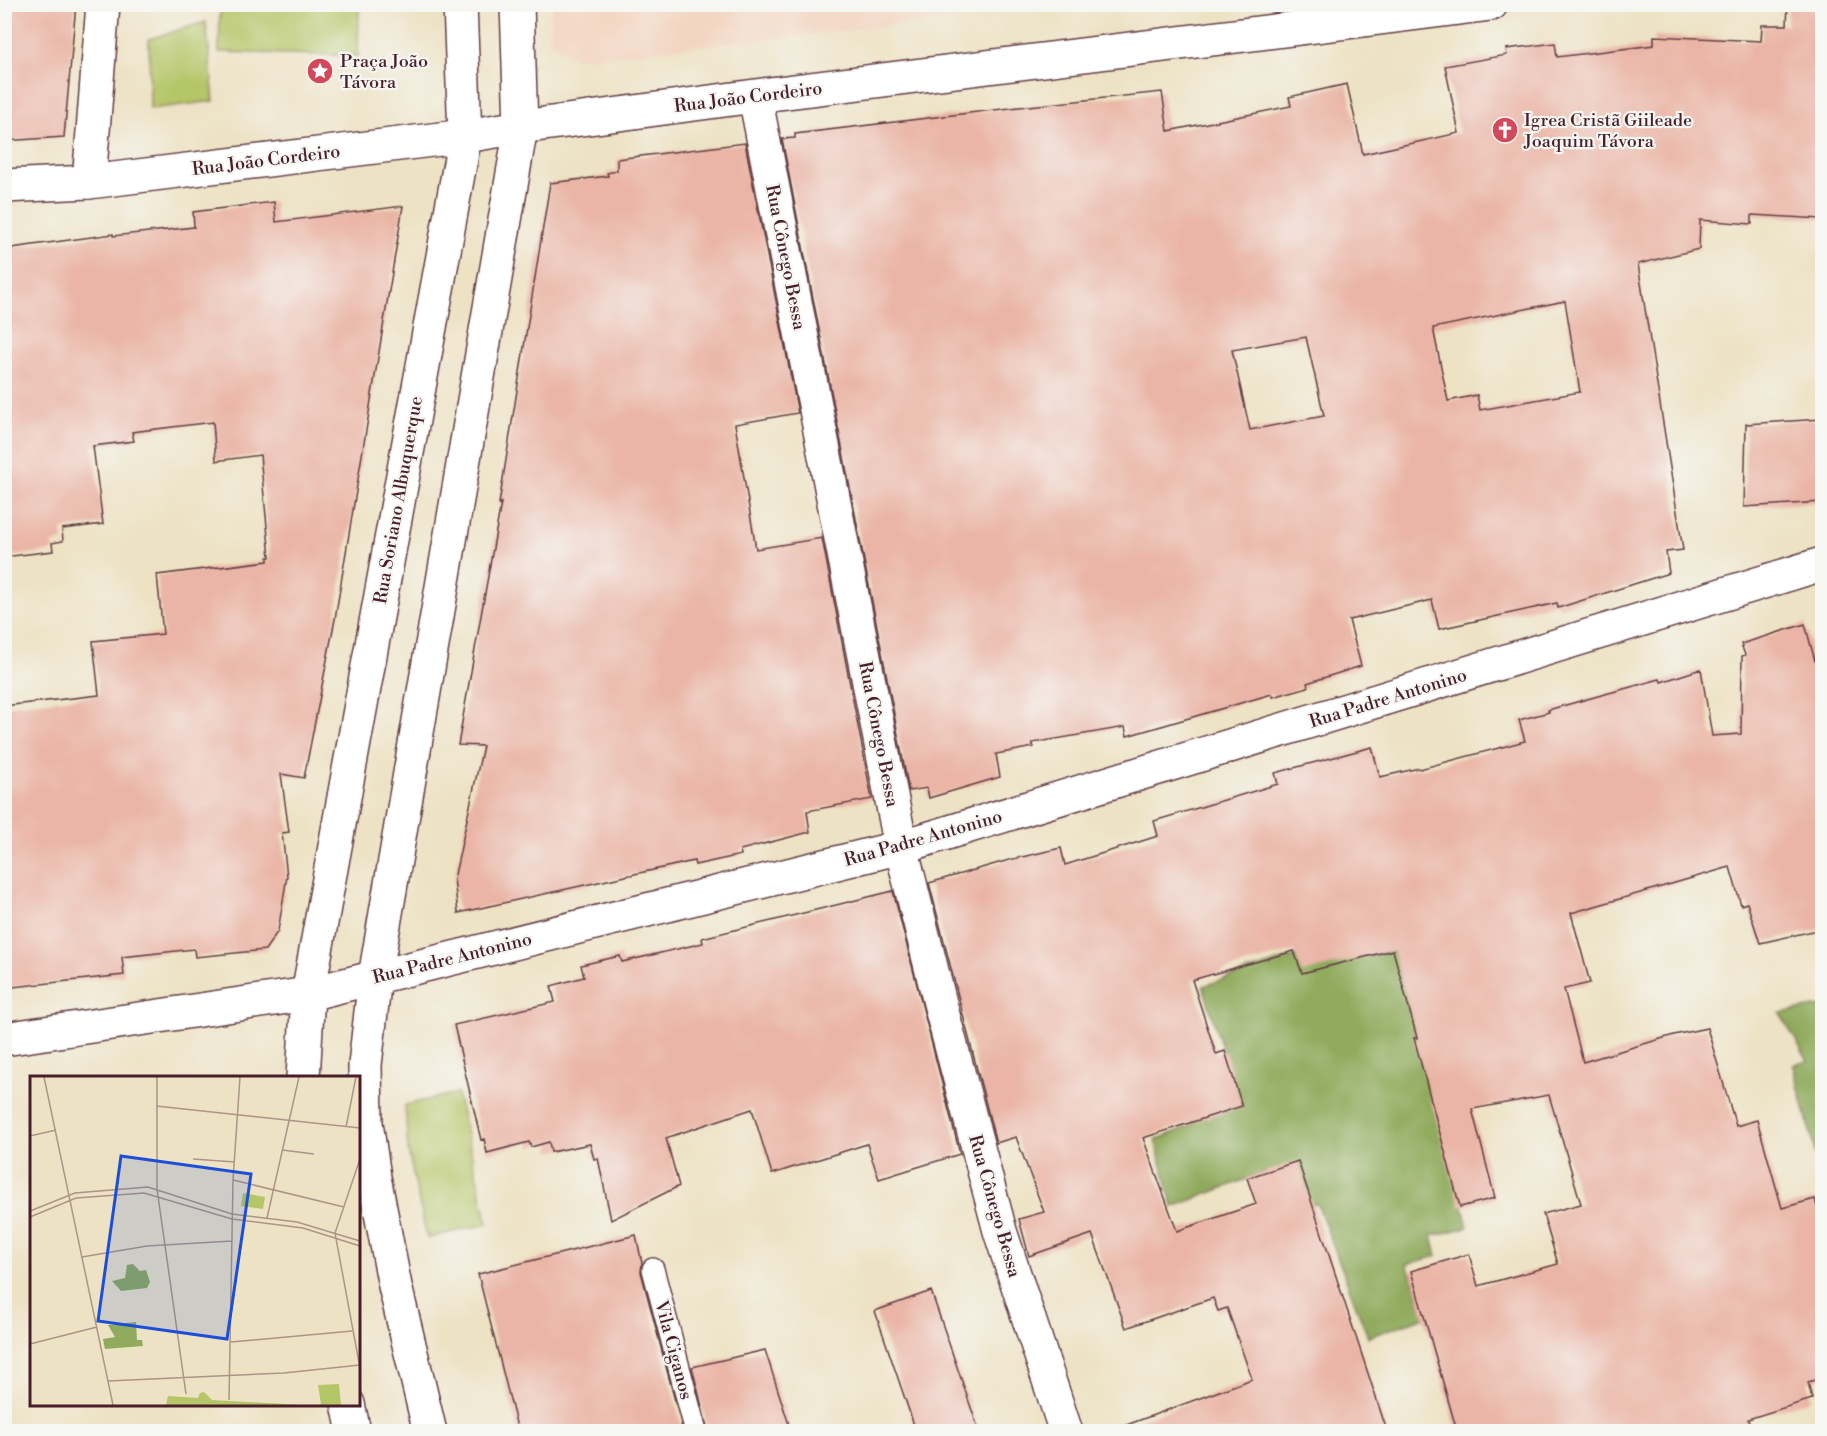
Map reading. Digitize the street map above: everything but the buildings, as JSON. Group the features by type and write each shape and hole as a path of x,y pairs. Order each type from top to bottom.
{"street":[{"path":"89,182 103,4"},
{"name":"Rua Soriano Albuquerque","path":"303,1076 308,994 465,136 460,4"},
{"path":"430,1431 395,1287 374,1177 366,1123 365,1065 375,977 521,127 517,4"},
{"name":"Rua João Cordeiro","path":"4,186 89,182 465,136 755,96 1491,4"},
{"name":"Rua Cônego Bessa","path":"755,96 901,847 1000,1231 1066,1431"},
{"name":"Rua Padre Antonino","path":"4,1039 308,994 901,847 1822,564"},
{"path":"348,1406 354,1431"}],"lane":[{"name":"Vila Ciganos","path":"653,1269 696,1431"}],"shaded area":[{"path":"552,4 1081,5 577,59 550,42"}],"green space":[{"path":"220,5 359,5 358,56 219,52"},
{"path":"206,22 214,101 150,109 149,39"},
{"path":"1397,951 1468,1227 1432,1236 1437,1256 1407,1264 1425,1317 1368,1337 1317,1203 1277,1215 1265,1172 1173,1207 1155,1140 1193,1125 1178,1069 1224,1055 1203,986 1302,954 1370,956"},
{"path":"1822,1006 1822,1179 1793,1065 1808,1061 1780,1013"},
{"path":"457,1093 488,1224 427,1238 408,1151 405,1105"}],"place":[{"name":"Praça João Távora","path":"320,71"},
{"name":"Igrea Cristã Giileade Joaquim Távora","path":"1505,130"}]}
